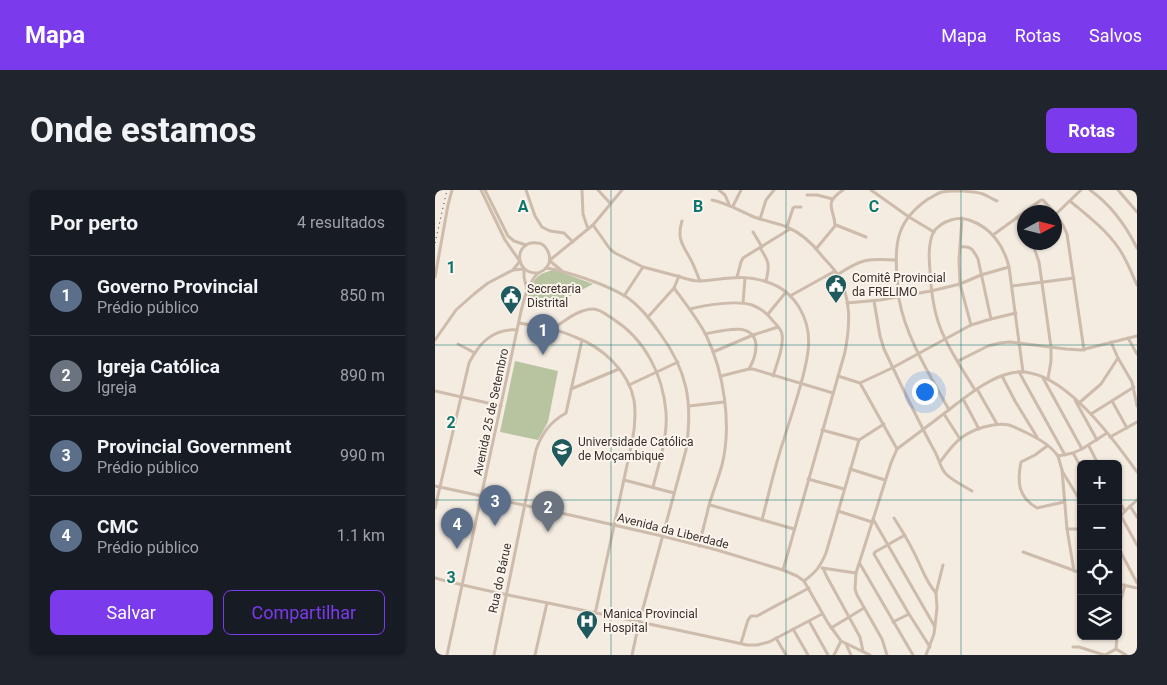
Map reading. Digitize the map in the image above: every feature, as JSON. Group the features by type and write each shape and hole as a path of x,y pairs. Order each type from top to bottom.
{"street":[{"path":"435,277 453,190"},
{"path":"481,190 505,240 524,269"},
{"path":"485,190 508,236 514,241 526,245 535,242 545,246 548,250 550,261 562,271"},
{"path":"526,190 535,216 542,227 550,231 564,233 573,242"},
{"path":"582,190 583,214 588,230"},
{"path":"598,190 610,203"},
{"path":"435,340 437,333 457,310 488,283 513,270 524,269 533,273 539,273 546,268 550,261 593,225 621,190"},
{"path":"719,190 728,199 731,206"},
{"path":"731,206 741,190"},
{"path":"760,218 766,200 774,190"},
{"path":"836,225 831,207 833,198 843,190"},
{"path":"872,190 934,232"},
{"path":"949,410 908,330 898,297 896,260 898,237 909,216 935,195 957,190 983,194 997,201"},
{"path":"1062,208 1081,190"},
{"path":"1090,190 1118,218 1137,248"},
{"path":"1118,190 1137,212"},
{"path":"807,195 833,198"},
{"path":"712,200 788,228 802,236 816,248 836,273 845,291 849,331 845,352 783,570"},
{"path":"1034,205 1041,200 1048,205"},
{"path":"1069,201 1113,241 1124,256 1137,285"},
{"path":"737,277 743,258 788,228 793,208 801,207"},
{"path":"993,235 1017,217"},
{"path":"997,424 945,339 936,315 931,291 930,249 934,232 939,226 955,218 962,218 980,224 993,235 1007,257 1016,314 1021,372 1065,454"},
{"path":"962,218 959,267 960,284 971,325"},
{"path":"682,221 679,234 681,242 700,280"},
{"path":"1062,222 1067,234 1084,350"},
{"path":"593,225 610,249 643,267 693,280 737,277 766,281 786,292 799,307 806,321 809,334 809,351 762,520"},
{"path":"836,225 866,237"},
{"path":"816,248 836,225"},
{"path":"753,232 769,265 766,281"},
{"path":"513,270 520,261 520,254 526,245"},
{"path":"961,248 967,247 973,250 978,259 991,319"},
{"path":"1035,250 1039,262 1051,348 1048,380"},
{"path":"791,296 850,266 867,260 896,260"},
{"path":"624,296 643,267"},
{"path":"847,303 874,301 931,291 960,284 981,275 1009,267"},
{"path":"546,268 562,271 624,296 648,317 665,340 678,362 683,377 689,406 689,432 686,450 631,655"},
{"name":"Avenida 25 de Setembro","path":"524,269 527,291"},
{"name":"Avenida 25 de Setembro","path":"447,655 517,330 527,291 539,273"},
{"path":"648,317 674,288 679,276"},
{"path":"743,303 745,278"},
{"path":"1012,286 1074,278"},
{"path":"674,288 690,309 713,352 721,376 724,402 726,423 722,464 699,546"},
{"path":"768,314 786,292"},
{"path":"874,301 884,350 945,473 972,491"},
{"path":"690,309 700,306 743,303 752,305 768,314 778,327 782,342 773,376"},
{"path":"551,329 581,312 591,309 598,310 619,322 642,346 657,372 664,399 666,428 653,487"},
{"path":"860,383 919,354 971,325 1016,314"},
{"path":"519,323 551,329 582,340 602,352 619,369 629,384 634,400 635,426 595,614"},
{"path":"713,352 753,335 778,327"},
{"path":"435,508 437,487 469,363 482,343 491,335 508,329 517,330"},
{"path":"705,334 723,330 747,330 755,339 756,349 749,369"},
{"path":"957,361 988,346 1000,343 1010,342 1066,350 1084,350 1137,336"},
{"path":"1128,338 1137,354"},
{"name":"Rua do Bárue","path":"494,655 536,450 551,424 566,413 582,340"},
{"path":"1111,342 1118,358 1133,382 1137,406"},
{"path":"458,344 475,353"},
{"path":"1079,403 1101,384 1118,358"},
{"path":"629,384 678,362"},
{"path":"571,389 619,369"},
{"path":"721,376 749,369 833,393"},
{"path":"887,655 882,639 857,595 855,589 856,573 885,480 897,449 943,414 976,390 1002,376 1021,372 1031,373 1048,380 1074,398 1111,437 1137,472"},
{"path":"838,376 860,383 897,449"},
{"path":"1002,376 1015,402 1037,437 1057,456 1062,470 1077,495"},
{"path":"1042,377 1082,449"},
{"path":"1091,414 1112,400 1135,389"},
{"path":"435,391 501,406"},
{"path":"1074,398 1097,440"},
{"path":"963,400 979,429"},
{"path":"1112,400 1127,428"},
{"path":"689,406 724,402"},
{"path":"943,414 960,439"},
{"path":"1111,437 1137,422"},
{"path":"804,581 821,568 859,440 884,424"},
{"path":"940,462 960,439 979,429 997,424 1016,427 1037,437"},
{"path":"823,430 859,440"},
{"path":"1057,456 1073,453 1089,446 1107,433"},
{"path":"1047,446 1021,462 1019,486 1026,500 1037,508 1064,502"},
{"path":"1089,446 1096,460"},
{"path":"1073,453 1077,460"},
{"path":"849,469 885,480"},
{"path":"1062,470 1067,529 1074,571"},
{"path":"808,479 844,489"},
{"path":"624,480 674,493"},
{"name":"Avenida da Liberdade","path":"437,487 662,536 783,570 804,581 822,614 841,641 870,655"},
{"path":"1122,514 1137,500"},
{"path":"709,505 794,529"},
{"path":"1121,505 1125,511"},
{"path":"1130,506 1137,517"},
{"path":"838,511 873,520 935,627"},
{"path":"894,518 905,535 923,574 936,593"},
{"path":"1122,522 1137,545"},
{"path":"1067,529 1077,529"},
{"path":"905,535 875,552 875,555 930,647"},
{"path":"1120,550 1137,583"},
{"path":"1023,552 1077,572"},
{"path":"859,563 913,655"},
{"path":"926,655 935,634 936,593 943,565"},
{"path":"821,568 856,573"},
{"path":"821,568 860,637 863,651"},
{"path":"435,578 462,586 595,614 757,645 776,638 822,614"},
{"path":"1122,584 1137,588"},
{"path":"1122,596 1125,585"},
{"path":"741,643 751,616 757,616 809,588"},
{"path":"535,655 547,603"},
{"path":"831,628 864,608"},
{"path":"893,622 909,614"},
{"path":"809,621 828,655"},
{"path":"793,629 808,655"},
{"path":"776,638 785,655"},
{"path":"1116,649 1117,640"},
{"path":"834,655 841,641"},
{"path":"845,644 851,655"},
{"path":"1073,647 1104,655 1116,649"},
{"path":"1116,649 1126,655"}],"green space":[{"path":"554,270 593,284 551,306 527,300 535,280 542,274"},
{"path":"515,361 558,371 548,422 538,440 500,432"}],"railway":[{"path":"435,243 447,190"}],"place":[{"name":"Comitê Provincial da FRELIMO","path":"836,304"},
{"name":"Secretaria Distrital","path":"511,315"},
{"name":"Governo Provincial","path":"543,355"},
{"name":"Universidade Católica de Moçambique","path":"562,468"},
{"name":"Provincial Government","path":"495,526"},
{"name":"Igreja Católica","path":"548,532"},
{"name":"CMC","path":"457,549"},
{"name":"Manica Provincial Hospital","path":"587,640"}]}
